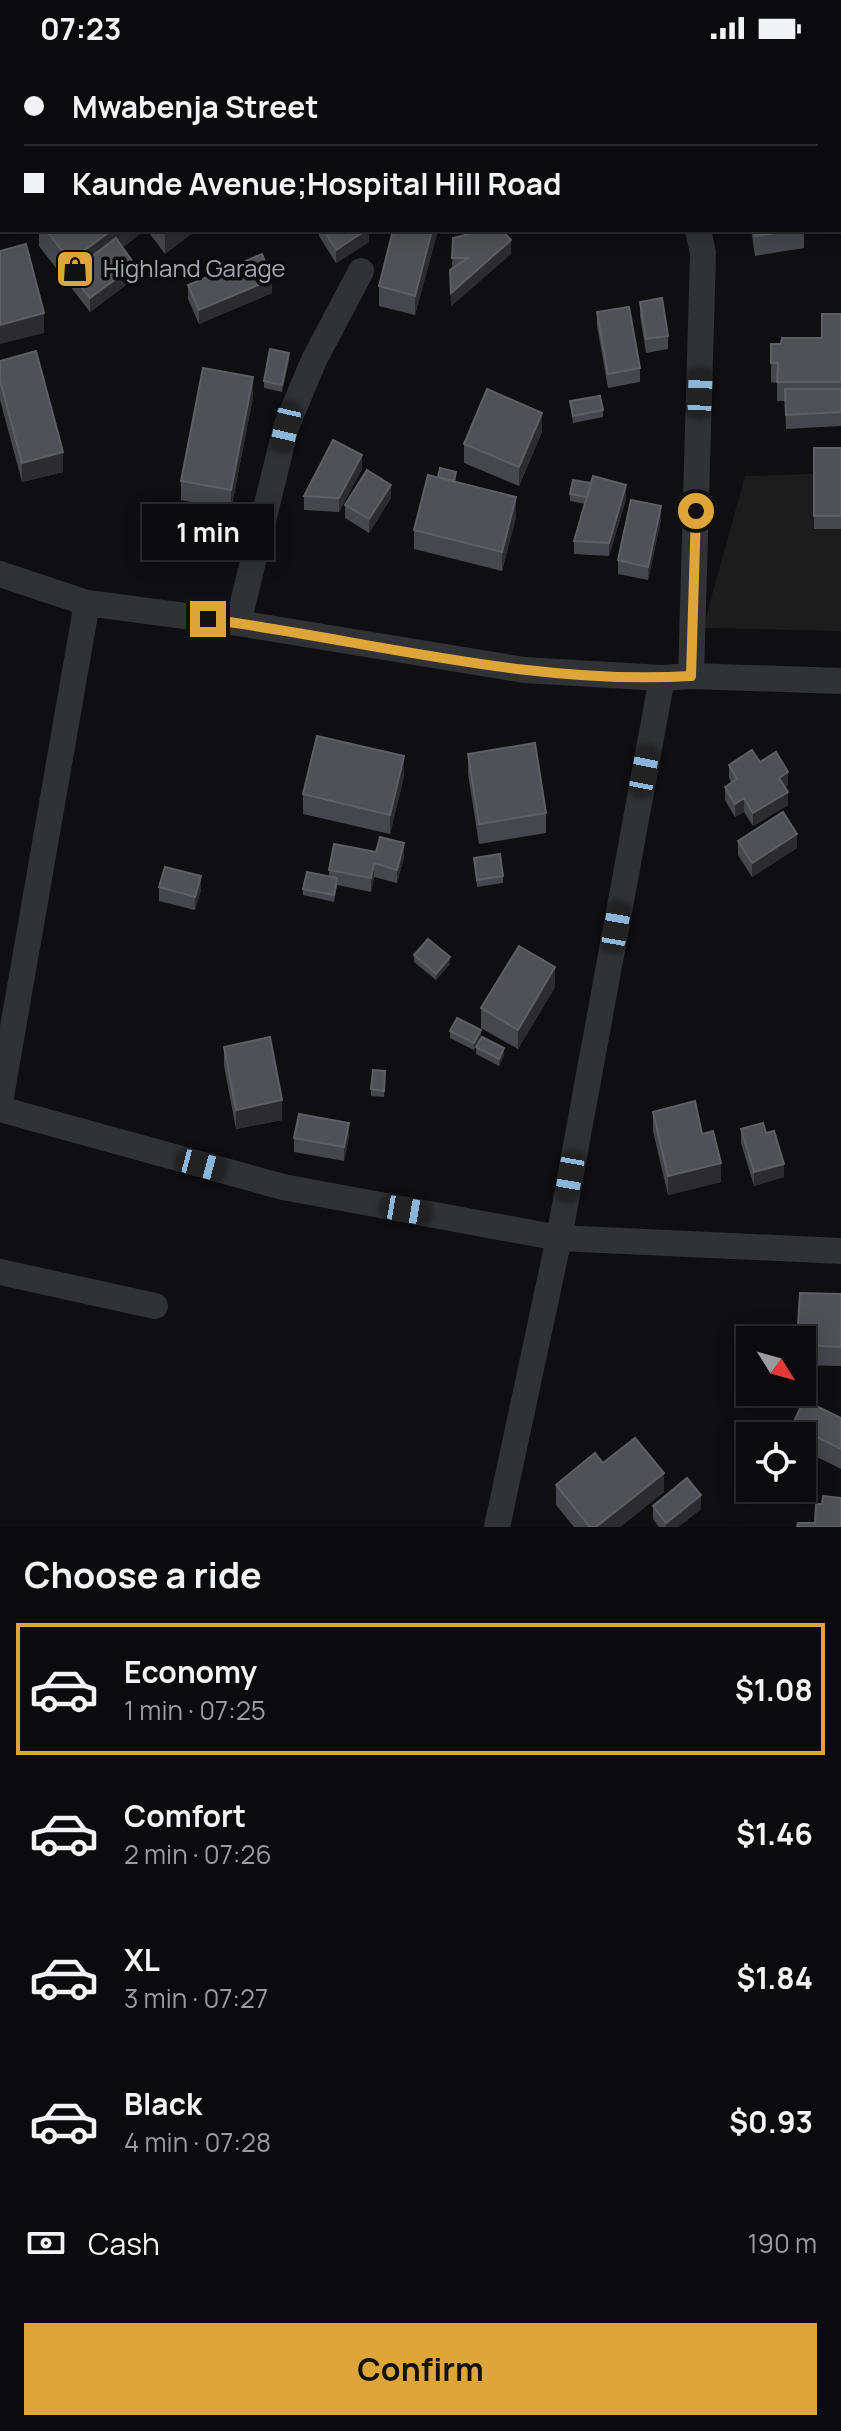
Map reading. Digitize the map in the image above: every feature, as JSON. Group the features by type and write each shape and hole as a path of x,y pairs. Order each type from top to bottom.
{"street":[{"path":"691,676 703,253 698,232"},
{"path":"238,623 286,427 314,360 361,271"},
{"path":"0,574 87,603 238,623 524,670 662,678 691,676 841,681"},
{"path":"0,1102 87,603"},
{"path":"497,1527 559,1238 662,678"},
{"path":"0,1109 283,1187 559,1238 841,1251"},
{"path":"0,1272 155,1306"}],"shaded area":[{"path":"841,473 841,631 703,628 745,476"}],"building":[{"path":"48,232 109,232 70,261"},
{"path":"325,232 363,232 336,250"},
{"path":"392,232 431,232 415,296 379,286"},
{"path":"477,232 504,232 511,240 451,293 450,270 468,258 452,258 453,238"},
{"path":"754,232 780,232 755,236"},
{"path":"116,238 135,265 90,298 70,273"},
{"path":"26,244 44,313 0,325 0,251"},
{"path":"262,254 272,279 199,310 188,285"},
{"path":"662,298 668,336 646,339 640,302"},
{"path":"629,307 640,368 608,374 597,312"},
{"path":"822,314 841,314 841,382 777,382 778,363 771,363 771,344 781,344 782,338 822,338"},
{"path":"270,349 289,353 282,385 264,381"},
{"path":"36,351 63,452 22,463 0,380 0,361"},
{"path":"203,368 253,377 231,490 181,481"},
{"path":"487,389 542,413 519,467 464,444"},
{"path":"785,389 841,389 841,412 786,415"},
{"path":"600,396 603,410 573,416 570,401"},
{"path":"333,440 362,455 339,498 304,496"},
{"path":"814,448 841,448 841,516 814,516"},
{"path":"440,468 456,472 454,481 438,477"},
{"path":"367,470 391,485 369,519 345,505"},
{"path":"428,475 516,497 502,552 414,530"},
{"path":"593,476 626,485 609,543 574,541"},
{"path":"573,480 591,483 587,497 570,494"},
{"path":"631,500 661,506 648,567 618,560"},
{"path":"317,736 404,756 390,815 303,794"},
{"path":"535,743 546,813 479,824 468,754"},
{"path":"752,750 760,762 776,752 788,772 779,778 788,792 753,813 744,798 735,804 725,787 737,779 729,765"},
{"path":"783,812 797,834 752,863 738,841"},
{"path":"380,837 404,843 397,870 374,863 371,878 329,870 334,844 376,852"},
{"path":"500,854 503,876 477,880 474,858"},
{"path":"165,867 201,876 195,897 159,887"},
{"path":"307,872 337,878 334,895 303,889"},
{"path":"428,939 450,957 436,974 414,955"},
{"path":"519,946 555,967 518,1030 481,1008"},
{"path":"457,1018 481,1030 474,1043 450,1031"},
{"path":"270,1037 282,1100 236,1110 224,1047"},
{"path":"482,1037 504,1048 499,1059 476,1047"},
{"path":"373,1070 385,1071 384,1091 371,1089"},
{"path":"695,1101 702,1134 713,1131 721,1163 668,1176 653,1112"},
{"path":"299,1114 349,1123 344,1147 294,1138"},
{"path":"763,1123 766,1133 774,1131 784,1164 754,1172 741,1129"},
{"path":"800,1293 841,1294 841,1347 816,1346 816,1326 798,1326"},
{"path":"801,1406 816,1406 841,1418 841,1449 816,1439 816,1422 794,1422"},
{"path":"635,1438 664,1473 596,1527 590,1527 556,1485 595,1453 603,1463"},
{"path":"687,1478 701,1495 666,1523 653,1506"},
{"path":"823,1496 841,1498 841,1527 797,1527 798,1523 815,1523 816,1504 822,1504"}],"place":[{"name":"Highland Garage","path":"75,269"}],"route":[{"path":"208,619 524,670 662,678 691,676 696,511"}]}
